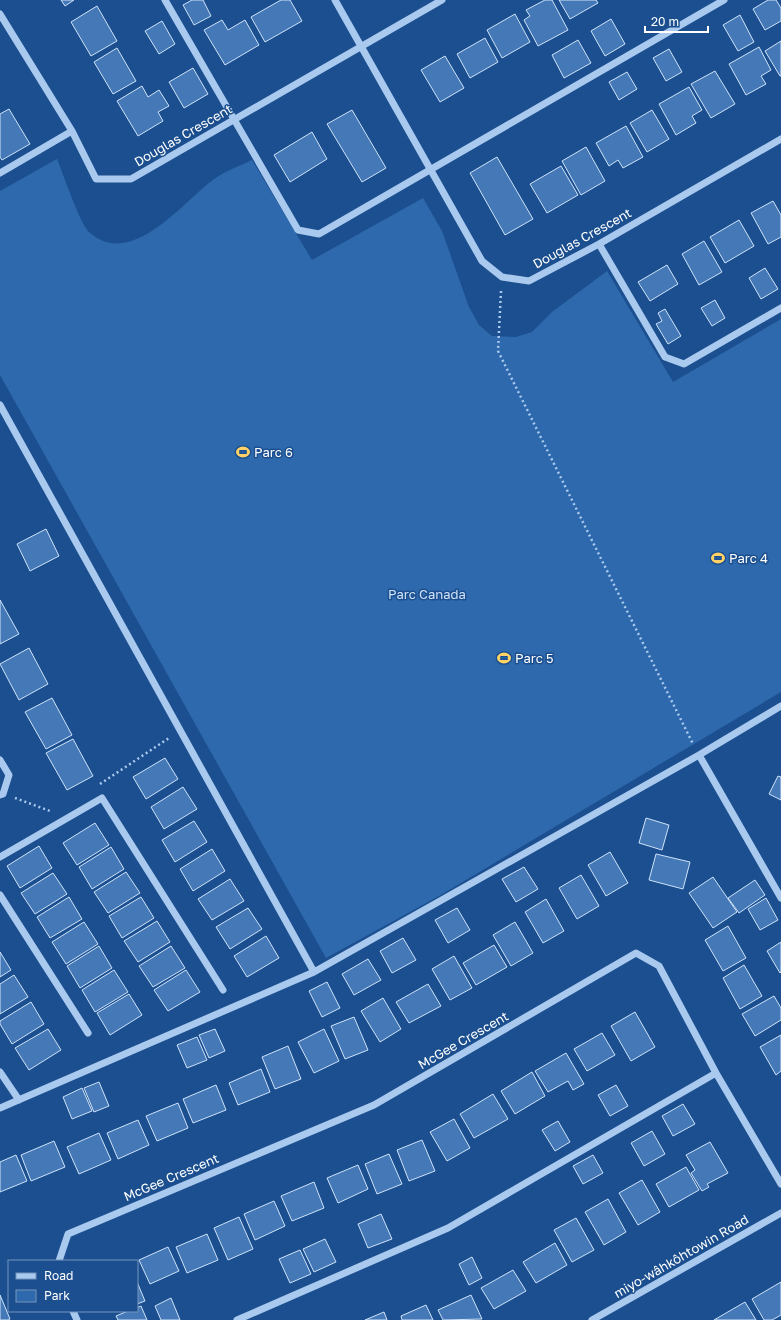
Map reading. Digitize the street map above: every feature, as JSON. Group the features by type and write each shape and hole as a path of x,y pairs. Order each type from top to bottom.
{"street":[{"path":"165,0 298,230 319,234 724,0"},
{"path":"335,0 432,169 482,261 502,277"},
{"name":"Douglas Crescent","path":"0,14 72,131 96,179 131,179 442,0"},
{"path":"0,173 72,131"},
{"name":"Douglas Crescent","path":"502,277 529,281 599,244 781,138"},
{"path":"599,244 665,357 684,364 781,308"},
{"path":"0,405 182,730 314,972"},
{"path":"0,1108 314,972 698,755 781,706"},
{"path":"698,755 781,898"},
{"path":"0,760 8,775 1,794"},
{"path":"0,857 102,798 223,990"},
{"path":"0,895 88,1033"},
{"name":"McGee Crescent","path":"59,1260 68,1234 374,1105 636,953 659,966 716,1073 781,1184"},
{"path":"0,1072 19,1100"},
{"path":"237,1320 448,1228 716,1073"},
{"name":"miyo-wâhkôhtowin Road","path":"592,1320 781,1213"}],"path":[{"path":"502,277 498,351 698,755"},
{"path":"95,787 182,730"},
{"path":"1,794 55,813"}],"green space":[{"name":"Parc Canada","path":"57,159 81,220 90,233 106,242 123,243 140,238 172,216 201,189 218,176 252,160 312,260 423,198 442,231 469,307 479,325 492,336 516,337 532,332 552,312 607,271 673,382 781,319 781,692 439,896 326,958 0,375 0,191"}],"building":[{"path":"61,0 74,0 65,6"},
{"path":"192,0 203,0 211,16 194,25 183,5"},
{"path":"281,0 290,0 302,21 265,42 251,17"},
{"path":"545,0 552,0 568,30 538,46 524,20 530,16 526,10"},
{"path":"559,0 596,0 598,3 570,19"},
{"path":"768,0 776,0 781,8 781,21 765,30 753,9"},
{"path":"97,6 117,41 91,56 71,22"},
{"path":"515,14 530,42 502,58 487,30"},
{"path":"740,15 754,42 738,51 723,25"},
{"path":"611,19 625,44 605,56 591,31"},
{"path":"222,20 228,30 245,20 259,45 225,65 204,30"},
{"path":"162,21 175,44 159,54 145,31"},
{"path":"485,38 498,62 470,78 457,54"},
{"path":"578,40 591,63 564,78 552,55"},
{"path":"781,41 781,76 780,76 765,51"},
{"path":"759,47 771,70 761,76 766,84 746,95 729,64"},
{"path":"117,48 136,81 113,94 94,62"},
{"path":"669,49 682,72 666,81 653,58"},
{"path":"445,56 464,88 440,102 421,70"},
{"path":"193,68 208,94 184,108 169,82"},
{"path":"715,71 735,104 711,118 691,84"},
{"path":"627,72 637,89 619,100 609,82"},
{"path":"142,86 148,97 159,90 169,106 158,112 163,121 138,136 117,101"},
{"path":"689,87 702,110 692,116 696,123 676,135 659,104"},
{"path":"9,109 30,144 2,160 0,157 0,114"},
{"path":"352,110 386,168 362,182 327,124"},
{"path":"652,110 669,139 647,152 630,123"},
{"path":"626,126 643,157 623,168 618,160 609,166 596,143"},
{"path":"312,132 327,159 290,182 274,155"},
{"path":"586,147 605,181 581,195 562,161"},
{"path":"497,157 533,219 505,235 470,173"},
{"path":"561,166 578,195 547,213 530,184"},
{"path":"773,201 781,215 781,237 768,244 751,213"},
{"path":"739,220 754,246 725,263 710,237"},
{"path":"704,241 722,272 699,285 682,254"},
{"path":"667,265 678,284 650,301 638,282"},
{"path":"765,268 778,289 761,299 749,278"},
{"path":"715,300 725,318 712,326 701,308"},
{"path":"665,309 681,336 668,344 656,324 662,321 658,313"},
{"path":"46,529 59,556 30,571 17,544"},
{"path":"0,600 19,634 0,644"},
{"path":"29,648 48,684 19,700 0,664"},
{"path":"52,698 72,735 46,749 25,712"},
{"path":"73,739 93,776 67,790 46,753"},
{"path":"165,758 178,779 146,799 133,777"},
{"path":"778,776 781,777 781,800 769,794"},
{"path":"183,787 197,809 164,829 151,807"},
{"path":"646,818 669,825 662,850 639,843"},
{"path":"194,821 207,842 175,862 162,840"},
{"path":"95,823 109,845 77,865 63,843"},
{"path":"39,846 52,868 20,888 7,866"},
{"path":"111,847 124,869 92,889 79,867"},
{"path":"212,849 225,871 193,891 180,869"},
{"path":"610,852 628,883 606,896 588,865"},
{"path":"656,854 690,862 683,889 649,880"},
{"path":"524,867 538,889 516,902 502,879"},
{"path":"126,872 140,893 108,913 94,892"},
{"path":"53,873 67,894 35,914 21,893"},
{"path":"581,875 599,906 577,919 559,888"},
{"path":"713,877 737,912 713,928 689,893"},
{"path":"230,879 244,901 212,920 198,899"},
{"path":"755,880 765,895 739,913 728,898"},
{"path":"69,897 82,919 50,938 37,917"},
{"path":"141,897 154,918 122,938 109,916"},
{"path":"766,898 778,920 760,930 748,909"},
{"path":"546,899 564,931 543,943 525,912"},
{"path":"248,908 262,929 230,949 216,927"},
{"path":"457,908 470,930 448,943 435,920"},
{"path":"157,921 170,942 138,962 124,941"},
{"path":"84,922 98,944 66,964 52,942"},
{"path":"515,922 533,953 511,966 493,935"},
{"path":"728,926 746,958 723,971 705,940"},
{"path":"266,936 279,958 247,977 234,956"},
{"path":"403,938 416,960 392,973 380,951"},
{"path":"781,942 781,972 780,973 767,951"},
{"path":"494,945 507,967 476,985 463,963"},
{"path":"99,946 112,968 80,988 67,966"},
{"path":"171,946 185,968 153,987 139,966"},
{"path":"0,952 11,970 0,977"},
{"path":"454,956 472,988 450,1000 432,969"},
{"path":"368,959 381,980 354,995 342,974"},
{"path":"744,965 762,996 740,1009 723,978"},
{"path":"114,970 128,992 95,1012 82,990"},
{"path":"186,970 200,992 168,1011 154,990"},
{"path":"14,975 28,997 0,1014 0,984"},
{"path":"327,982 340,1008 322,1017 309,991"},
{"path":"428,984 441,1006 409,1023 396,1002"},
{"path":"129,994 142,1015 110,1035 97,1013"},
{"path":"774,996 781,1008 781,1020 755,1036 742,1014"},
{"path":"383,998 401,1029 380,1042 361,1011"},
{"path":"31,1002 44,1024 12,1044 0,1024 0,1021"},
{"path":"635,1012 655,1047 631,1061 611,1026"},
{"path":"354,1017 368,1050 345,1059 331,1026"},
{"path":"48,1029 61,1050 29,1070 15,1048"},
{"path":"215,1029 225,1051 209,1058 199,1035"},
{"path":"324,1029 339,1061 314,1073 298,1042"},
{"path":"602,1033 615,1055 587,1071 574,1049"},
{"path":"781,1035 781,1071 776,1075 760,1047"},
{"path":"197,1037 207,1060 187,1068 177,1045"},
{"path":"288,1046 301,1079 275,1089 262,1057"},
{"path":"566,1053 584,1084 573,1090 568,1081 548,1092 535,1071"},
{"path":"261,1069 270,1092 238,1105 229,1083"},
{"path":"532,1072 545,1096 515,1114 501,1091"},
{"path":"99,1082 109,1106 94,1112 84,1088"},
{"path":"216,1085 226,1110 193,1123 183,1099"},
{"path":"616,1085 628,1106 610,1116 598,1095"},
{"path":"82,1088 92,1111 72,1119 63,1097"},
{"path":"493,1094 508,1119 474,1138 460,1114"},
{"path":"178,1103 188,1128 157,1141 146,1116"},
{"path":"683,1104 695,1124 673,1136 662,1116"},
{"path":"454,1119 470,1148 447,1161 430,1132"},
{"path":"138,1120 149,1145 118,1159 107,1133"},
{"path":"558,1121 570,1142 555,1151 542,1130"},
{"path":"652,1131 665,1154 644,1166 631,1143"},
{"path":"99,1133 111,1160 79,1174 67,1147"},
{"path":"422,1140 435,1171 409,1181 397,1150"},
{"path":"54,1141 65,1167 31,1181 21,1155"},
{"path":"710,1142 728,1173 707,1184 709,1187 702,1191 691,1173 695,1170 686,1155"},
{"path":"389,1154 402,1184 377,1194 365,1164"},
{"path":"16,1155 27,1181 0,1192 0,1162"},
{"path":"593,1155 603,1173 583,1184 573,1166"},
{"path":"358,1165 368,1189 338,1203 327,1178"},
{"path":"686,1167 699,1190 669,1207 656,1184"},
{"path":"642,1180 660,1212 638,1225 619,1193"},
{"path":"314,1182 324,1208 292,1221 281,1196"},
{"path":"608,1199 626,1232 604,1245 585,1212"},
{"path":"274,1201 285,1226 255,1240 244,1214"},
{"path":"381,1214 392,1239 368,1248 358,1224"},
{"path":"239,1217 253,1249 228,1260 214,1228"},
{"path":"576,1218 594,1250 572,1262 554,1230"},
{"path":"207,1234 218,1260 187,1273 176,1247"},
{"path":"325,1239 336,1262 314,1272 303,1249"},
{"path":"555,1243 567,1265 536,1283 523,1262"},
{"path":"168,1247 179,1271 150,1284 139,1260"},
{"path":"300,1250 311,1274 290,1283 279,1259"},
{"path":"472,1257 482,1278 469,1285 459,1264"},
{"path":"513,1270 526,1291 494,1309 481,1288"},
{"path":"781,1282 781,1315 772,1320 764,1320 752,1299"},
{"path":"138,1284 145,1301 138,1304"},
{"path":"0,1295 10,1319 8,1320 0,1320"},
{"path":"471,1295 482,1319 443,1320 438,1310"},
{"path":"171,1298 180,1320 161,1320 155,1306"},
{"path":"745,1302 756,1320 714,1320"},
{"path":"426,1305 433,1320 402,1320 401,1316"},
{"path":"141,1306 147,1320 118,1320 116,1316 126,1312 138,1312 138,1308"},
{"path":"384,1312 387,1320 365,1320"}],"place":[{"name":"Parc 6","path":"243,452"},
{"name":"Parc 4","path":"718,558"},
{"name":"Parc 5","path":"504,658"}]}
